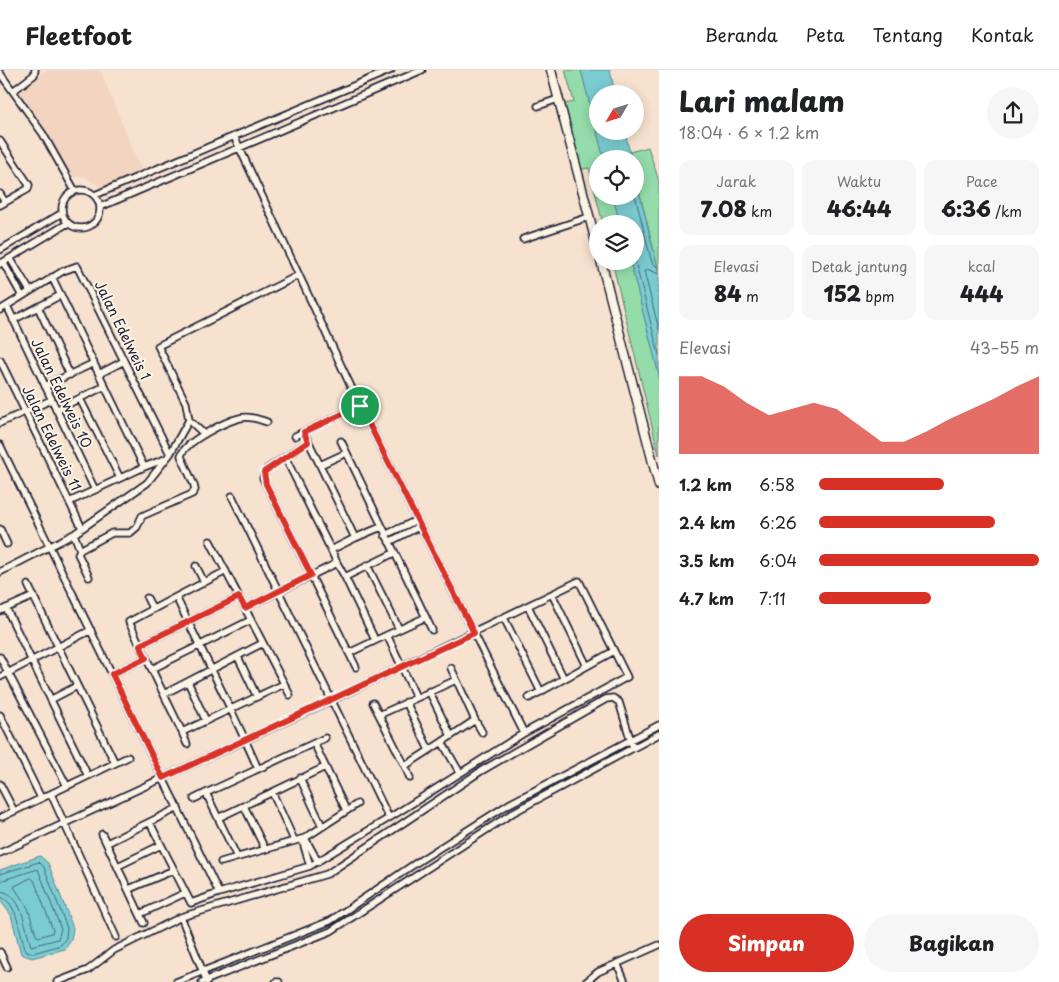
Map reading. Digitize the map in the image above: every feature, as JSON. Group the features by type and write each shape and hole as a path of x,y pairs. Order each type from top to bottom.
{"main road":[{"path":"551,70 589,217"},
{"path":"602,270 659,486"}],"street":[{"path":"13,90 34,75 35,70"},
{"path":"94,195 391,70"},
{"path":"100,207 422,70"},
{"path":"0,73 43,134 75,191"},
{"path":"538,106 558,100"},
{"path":"234,136 360,406 524,733"},
{"path":"0,141 29,185 28,189 3,203 0,194"},
{"path":"85,190 94,195 100,207 97,220 89,227 78,228 68,223 62,213 64,199 75,191 85,190"},
{"path":"0,242 2,248 62,213"},
{"path":"523,239 571,225 589,217"},
{"path":"22,296 2,263 68,223"},
{"path":"10,258 30,290"},
{"name":"Jalan Edelweis 1","path":"0,310 71,266 77,266 168,456"},
{"path":"204,434 189,420 186,403 158,346 299,275"},
{"path":"52,277 144,467"},
{"path":"13,320 62,295"},
{"name":"Jalan Edelweis 10","path":"6,306 95,490"},
{"path":"38,307 70,375"},
{"name":"Jalan Edelweis 11","path":"0,360 82,528"},
{"path":"99,374 124,361"},
{"path":"45,386 94,363"},
{"path":"56,410 105,386"},
{"path":"80,399 120,478"},
{"path":"0,423 51,400"},
{"path":"295,436 360,406"},
{"path":"80,550 112,533 130,533 137,528 142,516 192,494 195,490 194,485 181,460 182,451 204,434 240,417 251,417 267,422"},
{"path":"0,572 74,534 147,483 174,447 189,420"},
{"path":"304,432 355,538"},
{"path":"341,441 424,618 432,630"},
{"path":"308,442 264,472 264,478 356,668"},
{"path":"0,445 219,893"},
{"path":"174,447 182,451"},
{"path":"320,465 346,452"},
{"path":"69,502 168,456"},
{"path":"285,457 375,640"},
{"path":"232,496 277,592 389,818"},
{"path":"386,536 417,520"},
{"path":"389,542 420,526"},
{"path":"331,550 381,527"},
{"path":"1,532 7,544"},
{"path":"74,534 80,550 78,554 89,577"},
{"path":"210,541 290,695"},
{"path":"344,577 394,553"},
{"path":"245,608 337,563"},
{"path":"367,565 399,629"},
{"path":"196,566 204,582"},
{"path":"187,744 129,622 152,608 176,598 226,571"},
{"path":"0,853 332,700 579,581 627,677 524,733 318,862 193,903 191,903 185,892 150,822"},
{"path":"28,585 115,763"},
{"path":"552,594 587,666"},
{"path":"0,611 34,596"},
{"path":"140,645 239,597"},
{"path":"147,598 152,608"},
{"path":"176,598 246,740 258,769"},
{"path":"528,606 564,679"},
{"path":"6,608 88,776"},
{"path":"349,653 424,618"},
{"path":"504,618 541,692"},
{"path":"152,670 251,620"},
{"path":"0,677 91,630"},
{"path":"387,635 416,697"},
{"path":"164,694 263,643"},
{"path":"529,698 614,651"},
{"path":"0,657 66,786"},
{"path":"238,657 257,697"},
{"path":"112,674 146,658"},
{"path":"451,668 482,732"},
{"path":"379,715 456,680"},
{"path":"188,682 206,721"},
{"path":"182,732 284,684"},
{"path":"52,699 77,686"},
{"path":"429,691 451,736"},
{"path":"57,982 88,970 114,950 181,917 327,874 481,771 606,699 617,699 633,748"},
{"path":"406,702 429,750"},
{"path":"373,703 410,778"},
{"path":"0,715 41,798"},
{"path":"405,766 475,720"},
{"path":"176,982 315,928 509,804 659,725"},
{"path":"181,917 203,971 205,982 317,937 356,915 514,812 659,734"},
{"path":"194,798 325,738"},
{"path":"442,742 460,773"},
{"path":"314,743 346,810"},
{"path":"2,817 128,757"},
{"path":"218,818 325,767"},
{"path":"300,778 322,826"},
{"path":"0,784 14,812"},
{"path":"272,792 294,840"},
{"path":"206,793 237,857"},
{"path":"52,794 116,937"},
{"path":"222,862 303,838 357,804"},
{"path":"509,804 514,812"},
{"path":"244,806 264,849"},
{"path":"107,842 178,808"},
{"path":"102,834 144,923"},
{"path":"303,838 318,862"},
{"path":"303,838 310,866"},
{"path":"118,866 161,845"},
{"path":"129,890 174,870"},
{"path":"140,914 185,892"},
{"path":"350,907 356,915"},
{"path":"586,982 598,972 659,945"},
{"path":"0,952 7,967"},
{"path":"617,963 625,982"}],"shaded area":[{"path":"46,70 100,70 141,170 103,189 86,177 72,177 14,91"}],"green space":[{"path":"565,70 581,70 589,101 589,140 599,140 602,150 589,150 589,168 578,170 559,105 574,102"},
{"path":"648,147 659,181 659,272 643,205 644,150 637,150"},
{"path":"598,205 615,205 618,215 601,215"},
{"path":"614,270 632,270 659,375 659,455"}],"water":[{"path":"581,70 610,70 613,85 589,85 589,101"},
{"path":"599,140 627,140 629,150 602,150"},
{"path":"615,205 643,205 659,273 659,375 632,270 644,270 644,215 618,215"},
{"path":"40,856 48,863 73,928 71,940 65,949 32,958 21,954 11,915 0,900 0,870"}],"route":[{"path":"360,406 474,633 163,778 112,674 146,658 140,645 239,597 245,608 311,575 266,484 263,474 266,469 308,442 304,432 360,406"}]}
